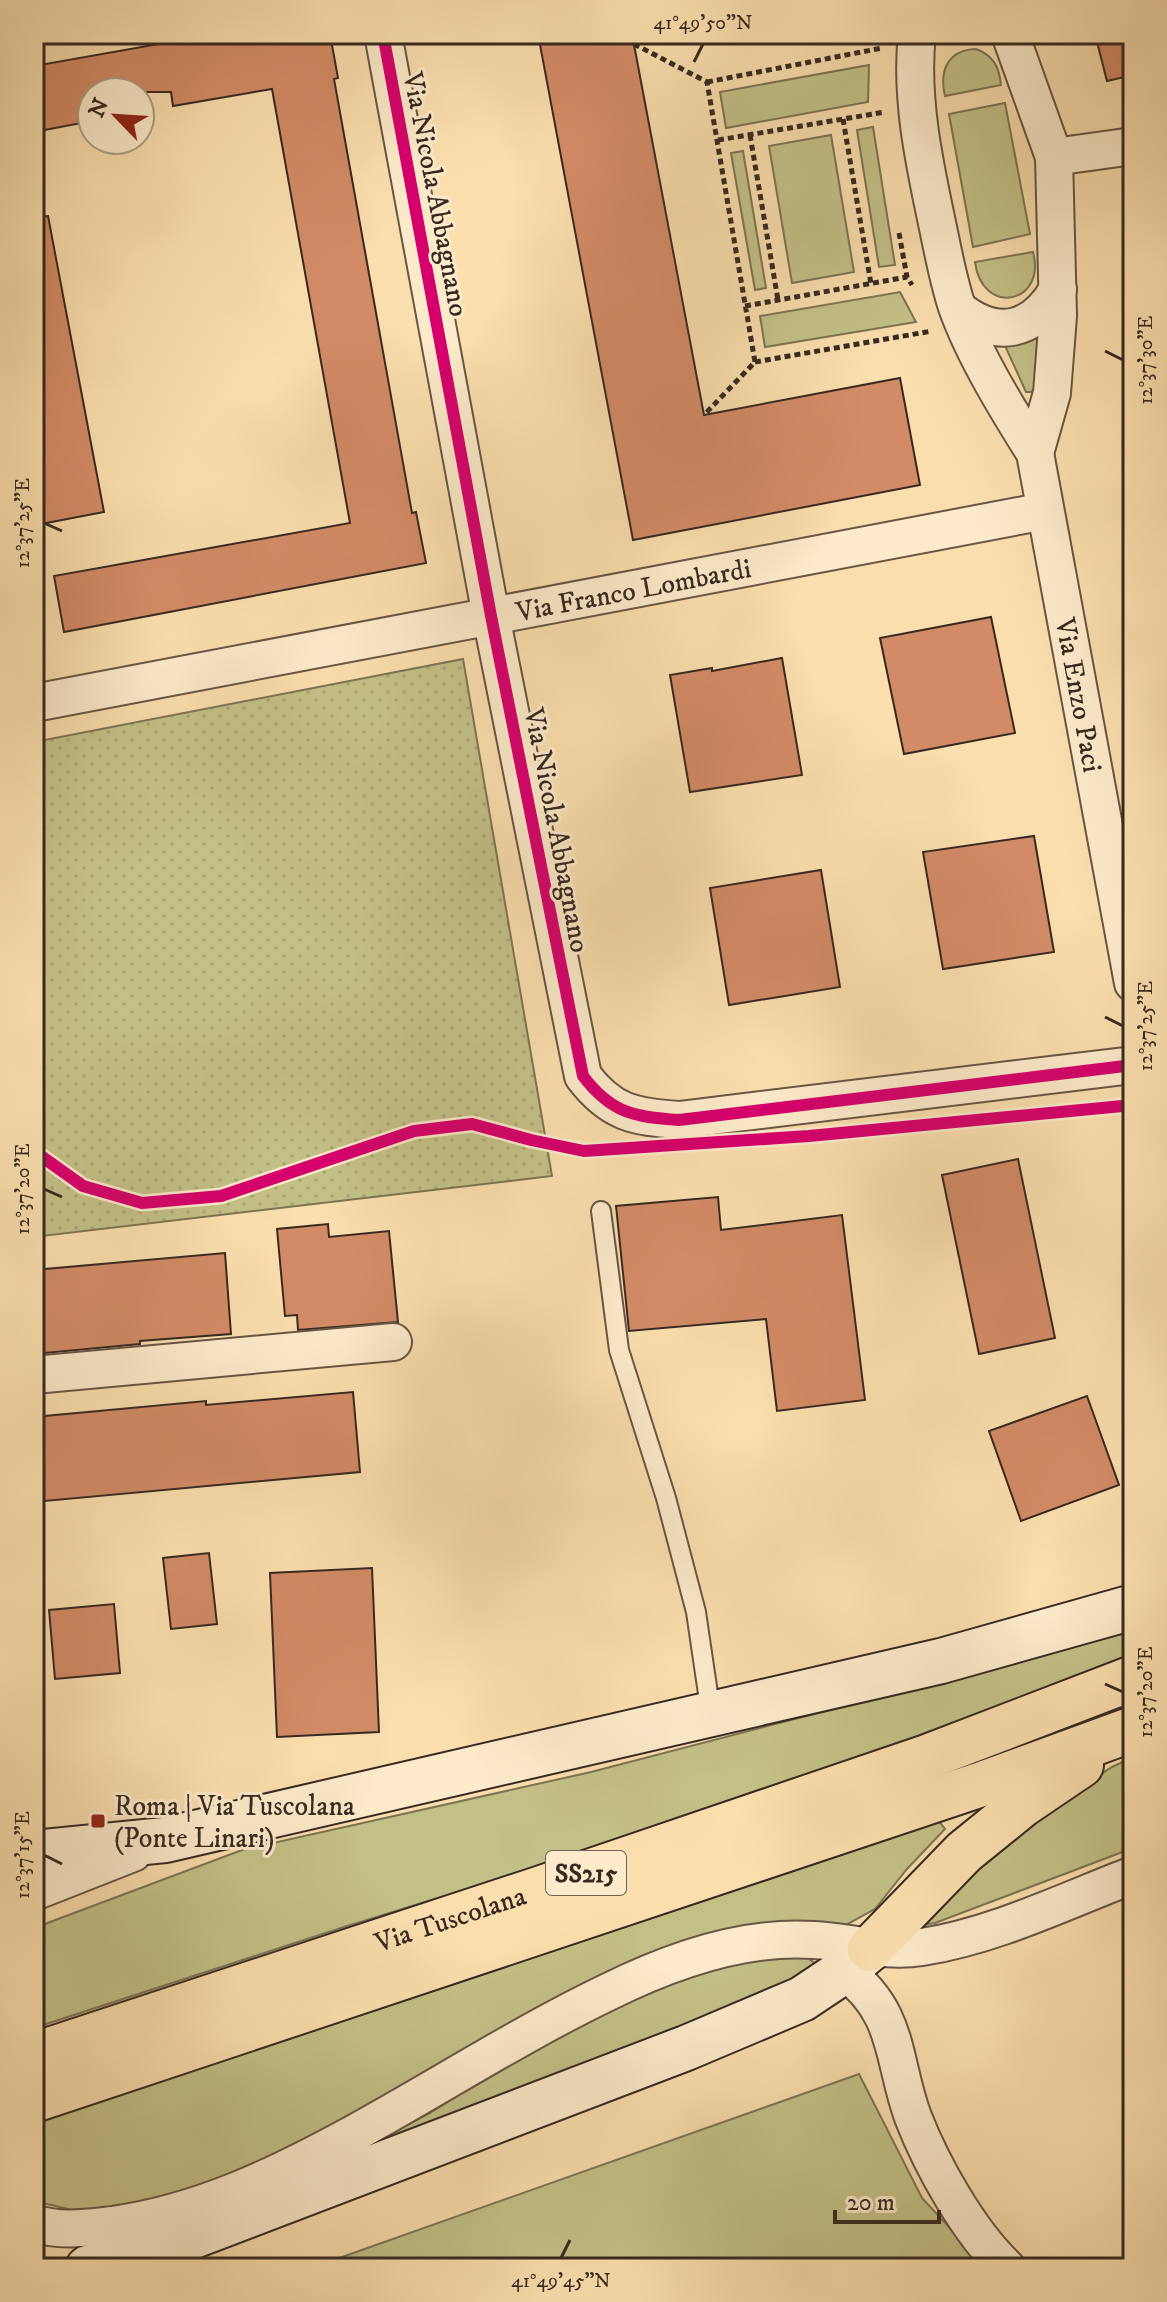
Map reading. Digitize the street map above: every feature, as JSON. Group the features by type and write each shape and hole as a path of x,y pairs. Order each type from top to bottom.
{"main road":[{"name":"Via Tuscolana","path":"34,2055 927,1757 1133,1678"},
{"name":"Via Tuscolana","path":"34,2100 985,1783 1133,1729"},
{"path":"857,1960 919,1895 993,1827 1133,1729"}],"street":[{"name":"Via Nicola Abbagnano","path":"383,34 491,616 583,1076 598,1096 619,1110 648,1118 679,1120 1133,1065"},
{"path":"899,51 928,44 942,34"},
{"name":"Via Enzo Paci","path":"1010,34 1054,157 1058,289 1052,393 1035,453"},
{"name":"Via Enzo Paci","path":"899,51 918,106 929,184 947,270 943,313 1035,453 1133,983"},
{"path":"1054,157 1133,146"},
{"path":"943,313 993,328 1014,327 1032,320 1048,307 1058,289"},
{"name":"Via Franco Lombardi","path":"34,703 1045,511"},
{"path":"34,1375 393,1342"},
{"path":"34,1853 165,1840 941,1661 1133,1607"},
{"path":"34,1892 165,1840"},
{"path":"88,2268 178,2242 633,2069 802,1999 857,1960 951,1941 1000,1926 1133,1875"},
{"path":"34,2223 71,2228 124,2223 174,2213 225,2196 333,2145 604,1994 668,1966 730,1948 784,1940 824,1941 857,1960 864,1986 890,2029 913,2117 949,2189 987,2249 1007,2268"}],"lane":[{"path":"601,1211 619,1350 666,1498 696,1612 711,1714"}],"path":[{"path":"883,34 899,51"},
{"path":"634,44 707,82 899,51"},
{"path":"707,82 755,362"},
{"path":"879,100 881,128"},
{"path":"718,140 918,106"},
{"path":"843,119 871,284"},
{"path":"750,135 778,300"},
{"path":"897,218 907,277 914,291"},
{"path":"745,306 947,270"},
{"path":"704,415 755,362 936,331 943,313"}],"shaded area":[{"path":"976,49 994,63 1001,85 945,96 943,78 948,63 958,53"},
{"path":"869,65 868,102 726,128 720,92"},
{"path":"1005,103 1030,234 973,247 949,114"},
{"path":"873,127 895,265 879,267 857,130"},
{"path":"831,135 854,272 792,283 769,146"},
{"path":"743,151 766,288 755,290 731,153"},
{"path":"1033,252 1035,270 1031,283 1023,293 1000,297 989,291 980,279 975,262"},
{"path":"900,292 916,322 765,347 760,316"},
{"path":"1038,332 1035,388 1026,392 1002,339"},
{"path":"463,659 552,1176 34,1237 34,742"},
{"path":"1133,1631 1133,1655 983,1719 772,1795 344,1927 34,2028 34,1928 242,1850 591,1772"},
{"path":"1133,1757 1133,1848 935,1923 915,1926 1014,1830 1112,1767"},
{"path":"938,1820 945,1829 875,1909 846,1925 793,1925 290,2158 158,2206 72,2210 34,2201 34,2116"},
{"path":"789,1953 804,1956 818,1965 758,2002 322,2171 430,2113 570,2025 628,1998 731,1964"},
{"path":"859,2074 922,2198 987,2268 311,2268"}],"building":[{"path":"215,34 330,34 338,78 334,79 412,513 416,512 426,563 64,632 54,576 350,523 272,89 173,106 171,92 156,92 156,76 76,76 76,124 34,132 34,66"},
{"path":"538,34 632,34 704,415 900,378 920,485 633,540"},
{"path":"1095,34 1133,34 1133,75 1107,81"},
{"path":"48,216 104,512 41,524 34,485 34,217"},
{"path":"991,617 1015,733 904,754 880,638"},
{"path":"782,658 802,775 690,792 670,675"},
{"path":"1034,836 1054,952 943,969 923,852"},
{"path":"821,870 840,987 729,1005 710,888"},
{"path":"1018,1159 1055,1338 979,1354 942,1175"},
{"path":"718,1197 721,1230 842,1215 865,1400 777,1411 766,1319 629,1331 616,1206"},
{"path":"328,1224 329,1237 389,1231 398,1322 298,1330 297,1315 285,1316 277,1229"},
{"path":"225,1253 231,1334 34,1354 34,1270"},
{"path":"353,1392 360,1472 34,1502 34,1417 206,1401 206,1405"},
{"path":"1087,1396 1119,1485 1021,1521 989,1431"},
{"path":"209,1553 217,1624 171,1629 163,1558"},
{"path":"372,1568 379,1732 277,1737 270,1573"},
{"path":"114,1604 120,1673 55,1679 49,1610"}],"cycle path":[{"path":"383,34 491,616 583,1076 603,1098 625,1111 679,1120 1133,1065"},
{"path":"34,1151 83,1186 142,1203 221,1196 414,1131 472,1124 584,1151 809,1136 1133,1105"}],"place":[{"name":"Roma | Via Tuscolana (Ponte Linari)","path":"98,1821"}]}
